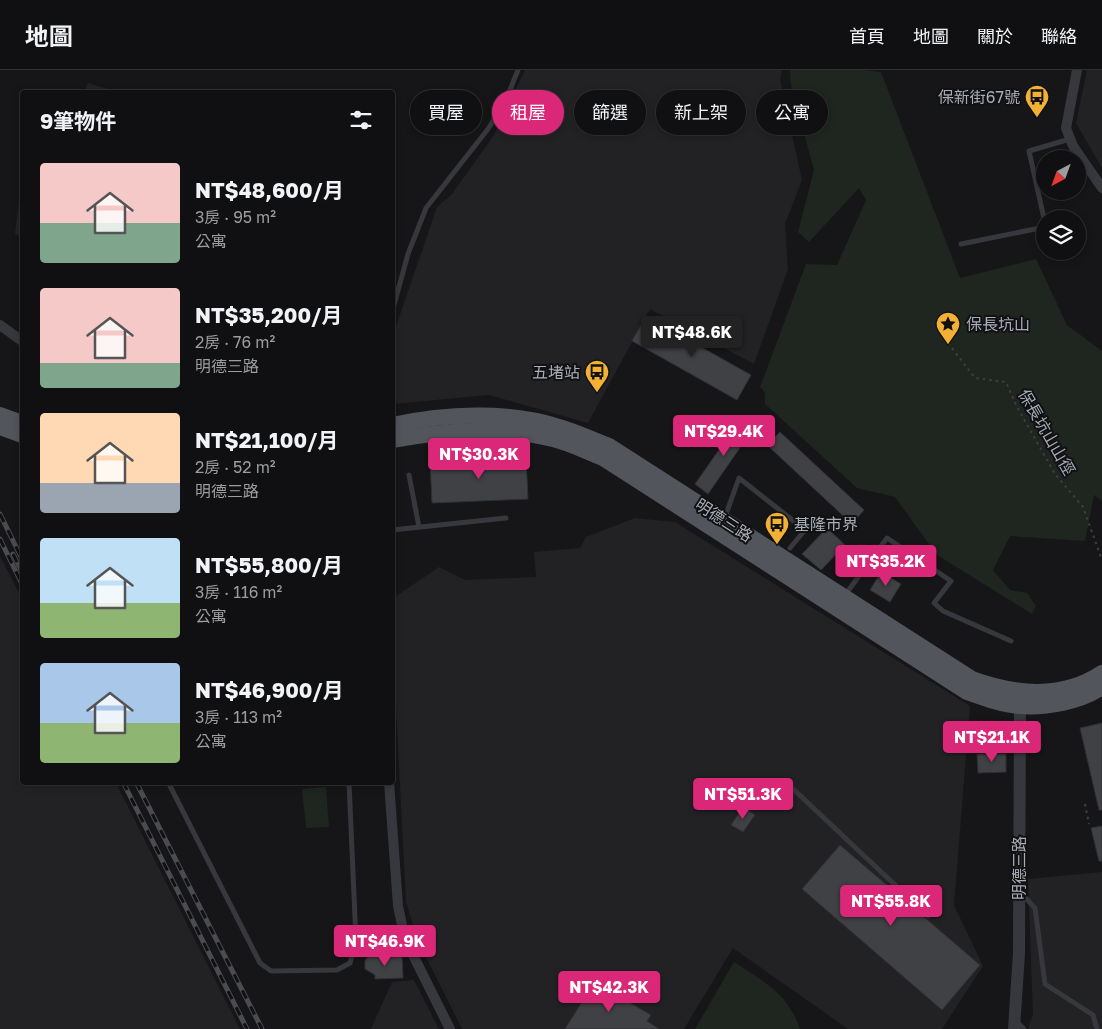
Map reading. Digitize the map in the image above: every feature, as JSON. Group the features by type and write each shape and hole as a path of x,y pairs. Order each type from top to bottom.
{"main road":[{"path":"0,415 20,422"},
{"name":"明德三路","path":"395,424 413,421 469,417 516,418 558,426 609,446 720,525 952,684 992,700 1020,700"},
{"path":"0,427 20,434"},
{"name":"明德三路","path":"395,439 450,430 515,432 554,439 603,458 844,598 959,672 1020,700"},
{"path":"1020,700 1063,690 1102,673"},
{"path":"1020,700 1067,702 1095,692 1102,687"}],"street":[{"path":"1077,70 1066,128 1070,138 1102,188"},
{"path":"0,325 20,340"},
{"name":"明德三路","path":"1018,1026 1020,700"},
{"path":"390,785 398,906 405,939 450,1029"}],"lane":[{"path":"395,301 408,254 426,208 488,129 505,102 518,70"},
{"path":"1042,210 1029,151 1070,138"},
{"path":"961,244 1036,229"},
{"path":"409,475 419,527"},
{"path":"720,525 739,478 805,530 790,548"},
{"path":"395,530 506,518"},
{"path":"844,598 887,538 951,581 934,603 943,611 1011,641"},
{"path":"170,785 260,962 271,971 337,970 350,963 356,942 349,785"},
{"path":"790,786 928,916"},
{"path":"1020,892 1036,908 1045,984 1093,1016 1097,1029"},
{"path":"356,942 405,939"}],"path":[{"name":"保長坑山山徑","path":"948,343 975,378 1006,382 1016,405 1055,474 1083,507 1102,560"},
{"path":"1085,804 1089,824"}],"shaded area":[{"path":"525,70 782,70 780,80 782,90 756,90 756,135 792,135 802,180 785,224 788,269 754,364 650,309 588,423 489,395 395,404 395,329 437,207 452,194 494,135 564,135 564,90 515,90"},
{"path":"790,70 863,70 881,72 960,278 1036,259 1067,325 1102,351 1102,501 1094,495 1085,541 1010,536 993,570 1010,590 1027,593 1036,606 1032,614 937,555 895,497 857,488 765,404 765,393 760,387 806,264 837,265 866,200 859,188 809,242 798,232 814,170 805,135 828,135 828,90 792,90"},
{"path":"1087,70 1102,70 1102,168 1076,123"},
{"path":"88,83 111,90 86,90"},
{"path":"20,193 20,237 15,233"},
{"path":"635,518 675,522 970,706 954,905 983,966 942,1029 848,1029 733,948 684,1029 462,1029 418,941 406,902 395,689 395,597 439,567 465,580 536,577 534,552 580,548 586,537"},
{"path":"0,556 20,595 20,785 117,785 240,1029 0,1029"},
{"path":"326,787 329,827 306,828 302,789"},
{"path":"1102,872 1102,1029 1028,1029 1033,1014 1028,879"},
{"path":"734,962 765,982 782,997 789,1006 800,1029 695,1029"},
{"path":"414,980 439,1029 371,1029 392,982"}],"building":[{"path":"646,316 751,375 737,400 632,341"},
{"path":"740,420 753,429 708,494 695,484"},
{"path":"780,432 864,510 852,524 767,445"},
{"path":"526,456 528,499 432,503 430,461"},
{"path":"827,528 845,545 821,570 802,554"},
{"path":"881,572 901,584 890,602 870,590"},
{"path":"1102,723 1102,810 1099,810 1080,728"},
{"path":"977,754 1006,754 1006,772 978,773"},
{"path":"743,807 755,815 743,832 731,825"},
{"path":"1102,826 1102,861 1099,861 1091,828"},
{"path":"840,845 980,965 942,1010 802,889"},
{"path":"377,954 381,958 402,956 403,978 375,979 375,975 365,969 365,961 369,955"},
{"path":"601,986 651,1015 647,1021 659,1029 565,1029 590,989 598,993"}],"railway":[{"path":"0,514 20,555"},
{"path":"0,539 20,580"},
{"path":"13,554 20,568"},
{"path":"125,785 247,1029"},
{"path":"138,785 262,1029"}],"place":[{"name":"保新街67號","path":"1037,118"},
{"name":"保長坑山","path":"948,345"},
{"name":"五堵站","path":"597,393"},
{"name":"基隆市界","path":"777,545"}]}
